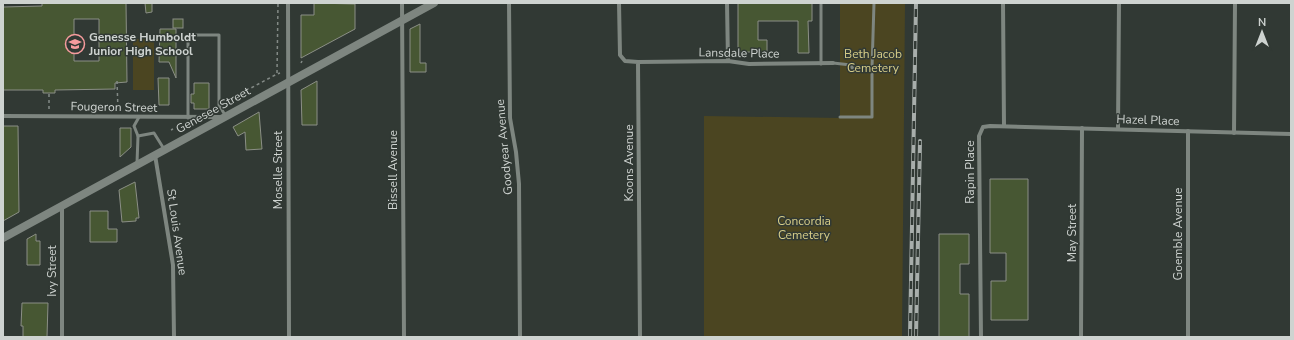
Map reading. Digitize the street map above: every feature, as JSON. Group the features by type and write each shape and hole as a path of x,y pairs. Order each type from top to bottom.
{"main road":[{"name":"Genesee Street","path":"3,238 434,3"}],"street":[{"name":"Moselle Street","path":"288,3 289,337"},
{"name":"Bissell Avenue","path":"402,3 404,337"},
{"name":"Goodyear Avenue","path":"509,3 510,118 517,159 519,184 520,337"},
{"path":"619,3 620,55 625,61 638,62"},
{"path":"727,3 728,61"},
{"path":"1003,3 1004,126"},
{"path":"1118,129 1119,3"},
{"path":"1234,133 1235,3"},
{"name":"Lansdale Place","path":"638,62 728,61 749,64 833,63"},
{"name":"Koons Avenue","path":"638,62 640,337"},
{"name":"Fougeron Street","path":"3,116 225,117"},
{"name":"Rapin Place","path":"981,337 979,136 980,132 986,126 1004,126"},
{"name":"Hazel Place","path":"1004,126 1291,134"},
{"name":"May Street","path":"1082,128 1082,337"},
{"name":"Goemble Avenue","path":"1188,131 1188,337"},
{"name":"St Louis Avenue","path":"155,155 174,265 174,337"},
{"name":"Ivy Street","path":"62,206 62,337"}],"lane":[{"path":"821,3 821,64"},
{"path":"840,116 872,117 874,3"},
{"path":"188,118 188,35 219,35 219,105 225,117"},
{"name":"Lansdale Place","path":"833,63 840,65 851,65 852,68 872,68"},
{"path":"136,165 138,136 134,126 139,116"},
{"path":"138,136 154,133 164,150"}],"path":[{"path":"277,74 278,3"},
{"path":"219,105 277,74 280,74"},
{"path":"117,81 118,113"},
{"path":"49,94 49,112"}],"green space":[{"name":"Concordia Cemetery","path":"840,3 905,3 902,337 704,337 704,116 840,118"},
{"path":"133,39 154,39 154,90 133,90"}],"building":[{"path":"42,3 126,3 127,82 115,83 115,89 55,90 55,93 43,93 43,90 3,90 3,7 42,6","holes":["74,19 99,19 99,61 74,61"]},
{"path":"145,3 152,3 152,12 146,13"},
{"path":"314,3 355,4 355,29 301,58 301,15 314,15"},
{"path":"738,3 812,3 812,21 808,21 809,53 798,53 798,21 758,21 758,40 767,40 767,52 738,52"},
{"path":"173,19 183,19 183,28 173,28"},
{"path":"420,24 420,63 426,63 426,72 410,72 410,29"},
{"path":"160,29 176,29 176,78 169,62 159,62"},
{"path":"158,78 169,78 169,105 159,105"},
{"path":"317,81 317,125 302,125 301,90"},
{"path":"194,83 209,83 209,109 194,109 194,103 191,103 191,94 194,94"},
{"path":"259,112 262,149 246,150 245,132 238,136 233,127"},
{"path":"3,126 18,126 19,212 3,221"},
{"path":"120,128 131,128 131,147 120,157"},
{"path":"990,179 1028,179 1028,320 991,320 991,281 1006,281 1006,253 990,253"},
{"path":"135,182 139,218 136,218 136,221 122,222 119,190"},
{"path":"90,211 108,211 108,229 117,229 117,242 90,242"},
{"path":"36,234 36,241 40,241 40,265 27,265 27,239"},
{"path":"939,234 969,234 969,264 960,264 960,294 969,294 969,337 939,337"},
{"path":"22,303 48,303 47,337 23,337 23,326 21,326"}],"railway":[{"path":"910,337 916,3"},
{"path":"916,337 920,141"}],"place":[{"name":"Genesse Humboldt Junior High School","path":"75,44"}],"park label":[{"name":"Beth Jacob Cemetery","path":"873,61"}]}
